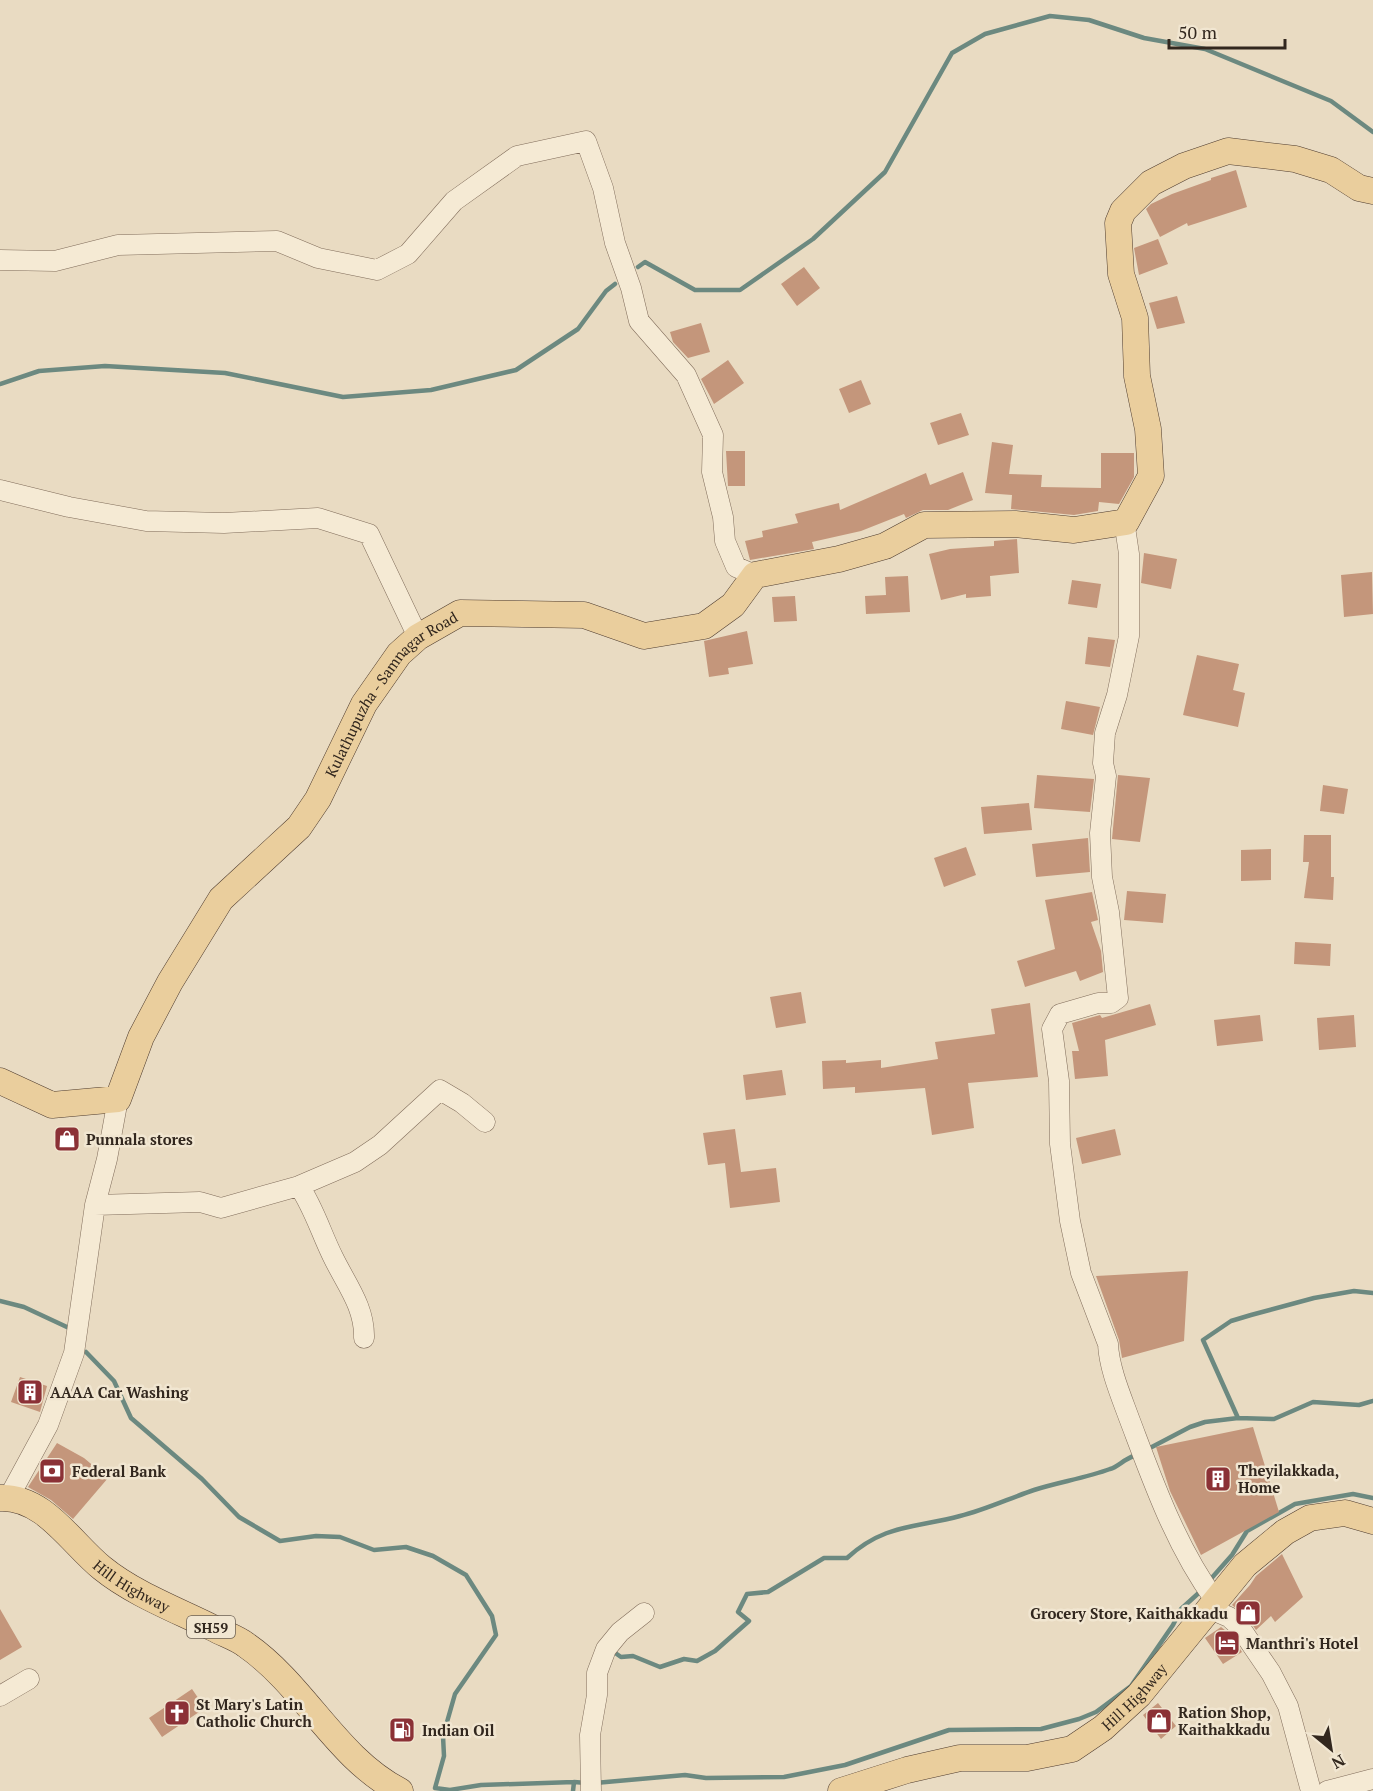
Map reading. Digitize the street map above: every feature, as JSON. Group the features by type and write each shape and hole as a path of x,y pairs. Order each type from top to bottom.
{"main road":[{"path":"755,575 839,559 885,546 924,525 1015,524 1074,530 1126,522 1151,476 1148,429 1137,376 1135,318 1121,274 1118,223 1123,211 1151,183 1184,166 1228,151 1295,159 1330,170 1359,188 1373,192"},
{"name":"Kulathupuzha - Samnagar Road","path":"118,1099 141,1037 170,982 221,899 299,827 318,799 364,704 399,654 418,637 460,613 584,615 644,636 704,626 733,605 755,575"},
{"path":"0,1081 52,1105 118,1099"},
{"name":"Hill Highway","path":"4,1498 38,1508 103,1569 147,1596 246,1644 304,1697 348,1753 400,1791"},
{"name":"Hill Highway","path":"841,1791 907,1770 960,1758 1028,1758 1072,1749 1103,1728 1139,1695 1245,1565 1285,1532 1310,1518 1345,1513 1373,1521"}],"street":[{"path":"0,260 55,261 118,245 277,240 318,258 377,270 408,254 454,201 517,156 586,141 603,188 615,243 631,288 639,321 686,375 699,402 712,435 712,472 726,541 736,567 755,575"},
{"path":"0,490 69,507 146,521 225,523 318,518 344,525 369,534 418,637"},
{"path":"1121,523 1125,527 1129,555 1129,636 1106,733 1103,763 1106,776 1100,833 1102,877 1109,912 1118,998 1111,1003 1098,1003 1060,1014 1052,1029 1059,1081 1060,1144 1077,1255 1108,1344 1122,1402 1177,1540 1212,1604 1239,1626 1271,1673 1288,1707 1311,1791"},
{"path":"95,1205 200,1202 221,1208 299,1186 355,1162 380,1145 440,1090 462,1103 485,1122"},
{"path":"4,1498 48,1425 71,1362 89,1258 95,1205 107,1159 118,1099"},
{"path":"299,1186 312,1206 332,1256 358,1304 364,1327 364,1338"},
{"path":"591,1791 590,1735 597,1695 597,1673 606,1649 644,1613"},
{"path":"0,1696 29,1679"},
{"path":"1327,1791 1373,1779"}],"building":[{"path":"1236,170 1247,207 1188,226 1187,223 1160,237 1146,209 1151,204 1211,180 1211,178"},
{"path":"1158,239 1168,264 1139,275 1134,248"},
{"path":"804,267 820,288 797,306 781,284"},
{"path":"1177,296 1185,323 1157,329 1149,303"},
{"path":"701,323 710,352 688,358 673,342 670,332"},
{"path":"728,360 744,383 714,404 701,379"},
{"path":"861,380 871,404 849,413 839,389"},
{"path":"961,413 969,435 938,445 930,423"},
{"path":"992,442 1013,445 1009,474 1042,475 1041,487 1101,488 1101,453 1134,453 1134,477 1119,504 1099,502 1098,511 1074,515 1011,509 1012,495 985,493"},
{"path":"726,451 745,451 745,486 728,486"},
{"path":"963,472 973,500 948,510 923,510 906,518 904,514 861,531 812,542 814,549 750,560 745,541 763,537 762,531 798,523 795,514 839,503 840,510 926,473 930,485"},
{"path":"1017,539 1019,573 990,576 991,596 966,598 966,594 941,600 929,554 950,549 994,546 994,541"},
{"path":"1144,553 1177,559 1171,589 1141,583"},
{"path":"1372,572 1373,614 1344,617 1341,575"},
{"path":"908,576 910,612 866,614 865,596 886,595 885,577"},
{"path":"1072,580 1101,584 1097,608 1068,604"},
{"path":"795,596 797,621 774,622 772,597"},
{"path":"747,631 753,664 728,668 729,674 709,677 704,641"},
{"path":"1088,637 1115,640 1110,667 1085,664"},
{"path":"1197,655 1239,664 1233,690 1245,693 1238,727 1183,715"},
{"path":"1066,701 1100,707 1093,735 1061,729"},
{"path":"1037,775 1094,779 1090,812 1034,808"},
{"path":"1118,775 1150,778 1140,842 1112,839"},
{"path":"1323,785 1348,789 1344,814 1320,811"},
{"path":"1029,803 1032,830 984,834 981,807"},
{"path":"1304,835 1331,835 1333,900 1304,898 1309,862 1303,862"},
{"path":"1088,838 1090,872 1036,877 1032,844"},
{"path":"966,847 976,875 944,887 934,858"},
{"path":"1271,849 1271,880 1241,881 1241,850"},
{"path":"1127,891 1166,894 1163,923 1124,920"},
{"path":"1092,892 1098,920 1091,922 1101,951 1103,972 1080,981 1076,971 1025,987 1017,961 1055,949 1045,900"},
{"path":"1295,942 1331,944 1330,966 1294,964"},
{"path":"801,992 806,1023 776,1028 770,997"},
{"path":"1030,1003 1038,1077 968,1083 974,1128 932,1135 925,1088 855,1093 855,1087 823,1089 822,1061 846,1060 846,1063 881,1060 881,1068 938,1059 935,1042 995,1034 991,1009"},
{"path":"1150,1004 1156,1025 1105,1040 1108,1076 1075,1079 1072,1051 1079,1051 1072,1023 1100,1015 1102,1018"},
{"path":"1260,1015 1263,1041 1217,1046 1214,1020"},
{"path":"1354,1015 1356,1047 1319,1050 1317,1018"},
{"path":"782,1070 786,1095 746,1100 743,1075"},
{"path":"735,1129 741,1172 776,1168 780,1202 730,1208 725,1163 708,1165 703,1133"},
{"path":"1115,1129 1121,1155 1082,1164 1076,1138"},
{"path":"1188,1271 1184,1341 1122,1358 1119,1340 1096,1276"},
{"name":"AAAA Car Washing","path":"20,1377 47,1386 40,1412 11,1402"},
{"name":"Theyilakkada, Home","path":"1253,1427 1279,1512 1201,1555 1170,1491 1156,1447"},
{"path":"57,1443 84,1458 108,1478 73,1519 51,1500 28,1487"},
{"path":"1282,1554 1303,1597 1275,1622 1271,1616 1256,1630 1247,1617 1232,1605 1256,1576"},
{"path":"0,1609 22,1647 0,1660"},
{"name":"Manthri's Hotel","path":"1221,1627 1230,1634 1242,1652 1223,1664 1205,1638"},
{"name":"St Mary's Latin Catholic Church","path":"192,1689 205,1708 162,1737 149,1718"},
{"name":"Ration Shop, Kaithakkadu","path":"1158,1703 1176,1726 1161,1739 1143,1715"}],"waterway":[{"path":"638,267 645,262 695,290 740,290 813,239 885,172 952,53 985,34 1050,16 1089,20 1144,38 1205,49 1331,101 1373,132"},
{"path":"0,384 39,371 105,366 225,373 343,397 431,390 516,370 578,329 606,291 615,284"},
{"path":"1148,1449 1190,1427 1205,1422 1238,1418 1203,1340 1231,1321 1251,1315 1314,1298 1354,1291 1373,1293"},
{"path":"0,1301 24,1307 69,1328"},
{"path":"86,1352 114,1381 131,1418 202,1479 239,1517 280,1541 316,1536 340,1537 374,1550 406,1547 433,1556 466,1575 492,1616 496,1635 455,1694 443,1736 444,1756 435,1788 450,1790 481,1785 574,1782"},
{"path":"1238,1418 1274,1419 1313,1402 1359,1405 1373,1401"},
{"path":"611,1650 621,1657 633,1656 660,1667 684,1659 697,1661 715,1651 749,1621 738,1612 747,1594 768,1592 824,1558 847,1558 861,1547 887,1533 969,1513 1034,1490 1092,1475 1113,1468 1134,1456"},
{"path":"1209,1581 1232,1555 1247,1531 1295,1504 1353,1494 1373,1498"},
{"path":"595,1783 685,1775 706,1778 784,1777 845,1765 949,1730 1041,1729 1079,1719 1096,1712 1131,1686 1173,1625 1181,1609 1202,1590"},
{"path":"573,1791 574,1782 587,1783"}],"place":[{"name":"Punnala stores","path":"67,1139"},
{"name":"AAAA Car Washing","path":"30,1392"},
{"name":"Federal Bank","path":"52,1471"},
{"name":"Theyilakkada, Home","path":"1218,1479"},
{"name":"Grocery Store, Kaithakkadu","path":"1248,1613"},
{"name":"Manthri's Hotel","path":"1227,1643"},
{"name":"St Mary's Latin Catholic Church","path":"177,1713"},
{"name":"Ration Shop, Kaithakkadu","path":"1159,1721"},
{"name":"Indian Oil","path":"402,1730"}]}
